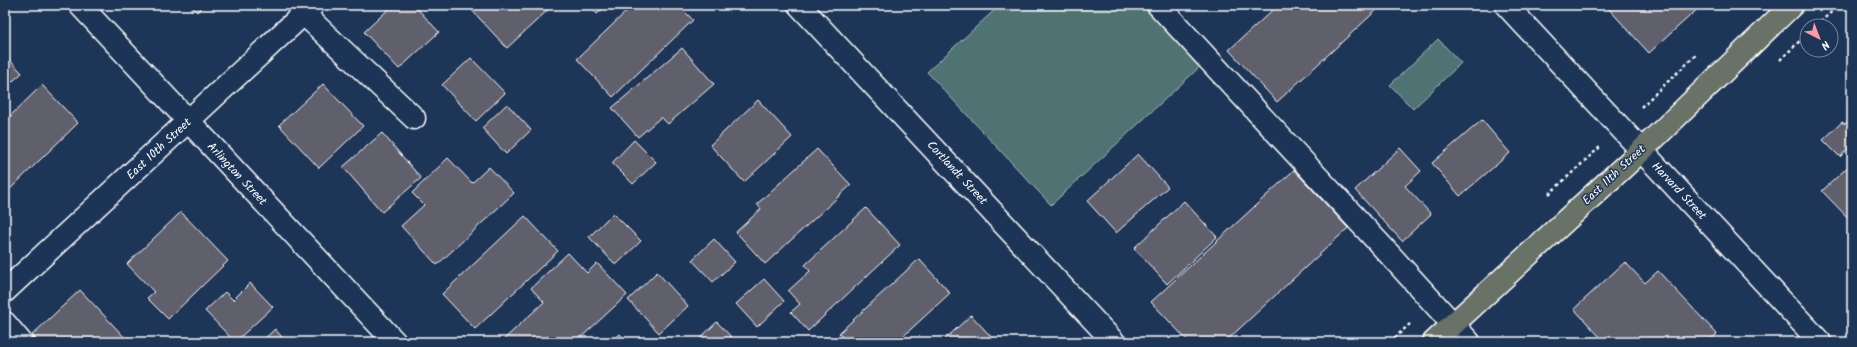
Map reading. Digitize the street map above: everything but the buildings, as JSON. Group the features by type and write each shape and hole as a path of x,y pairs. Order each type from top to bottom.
{"main road":[{"name":"East 11th Street","path":"1434,342 1641,151 1792,5"}],"street":[{"name":"Arlington Street","path":"80,5 394,342"},
{"name":"Cortlandt Street","path":"799,5 1114,342"},
{"path":"1158,5 1469,342"},
{"name":"Harvard Street","path":"1506,5 1820,342"},
{"name":"East 10th Street","path":"5,291 189,122 308,9"},
{"path":"308,9 414,118"},
{"path":"5,323 21,342"}],"path":[{"path":"1825,18 1839,5"}],"green space":[{"path":"1000,5 1125,5 1127,7 1130,5 1153,5 1205,62 1051,205 927,72"},
{"path":"1438,39 1461,63 1413,109 1390,85"}]}
